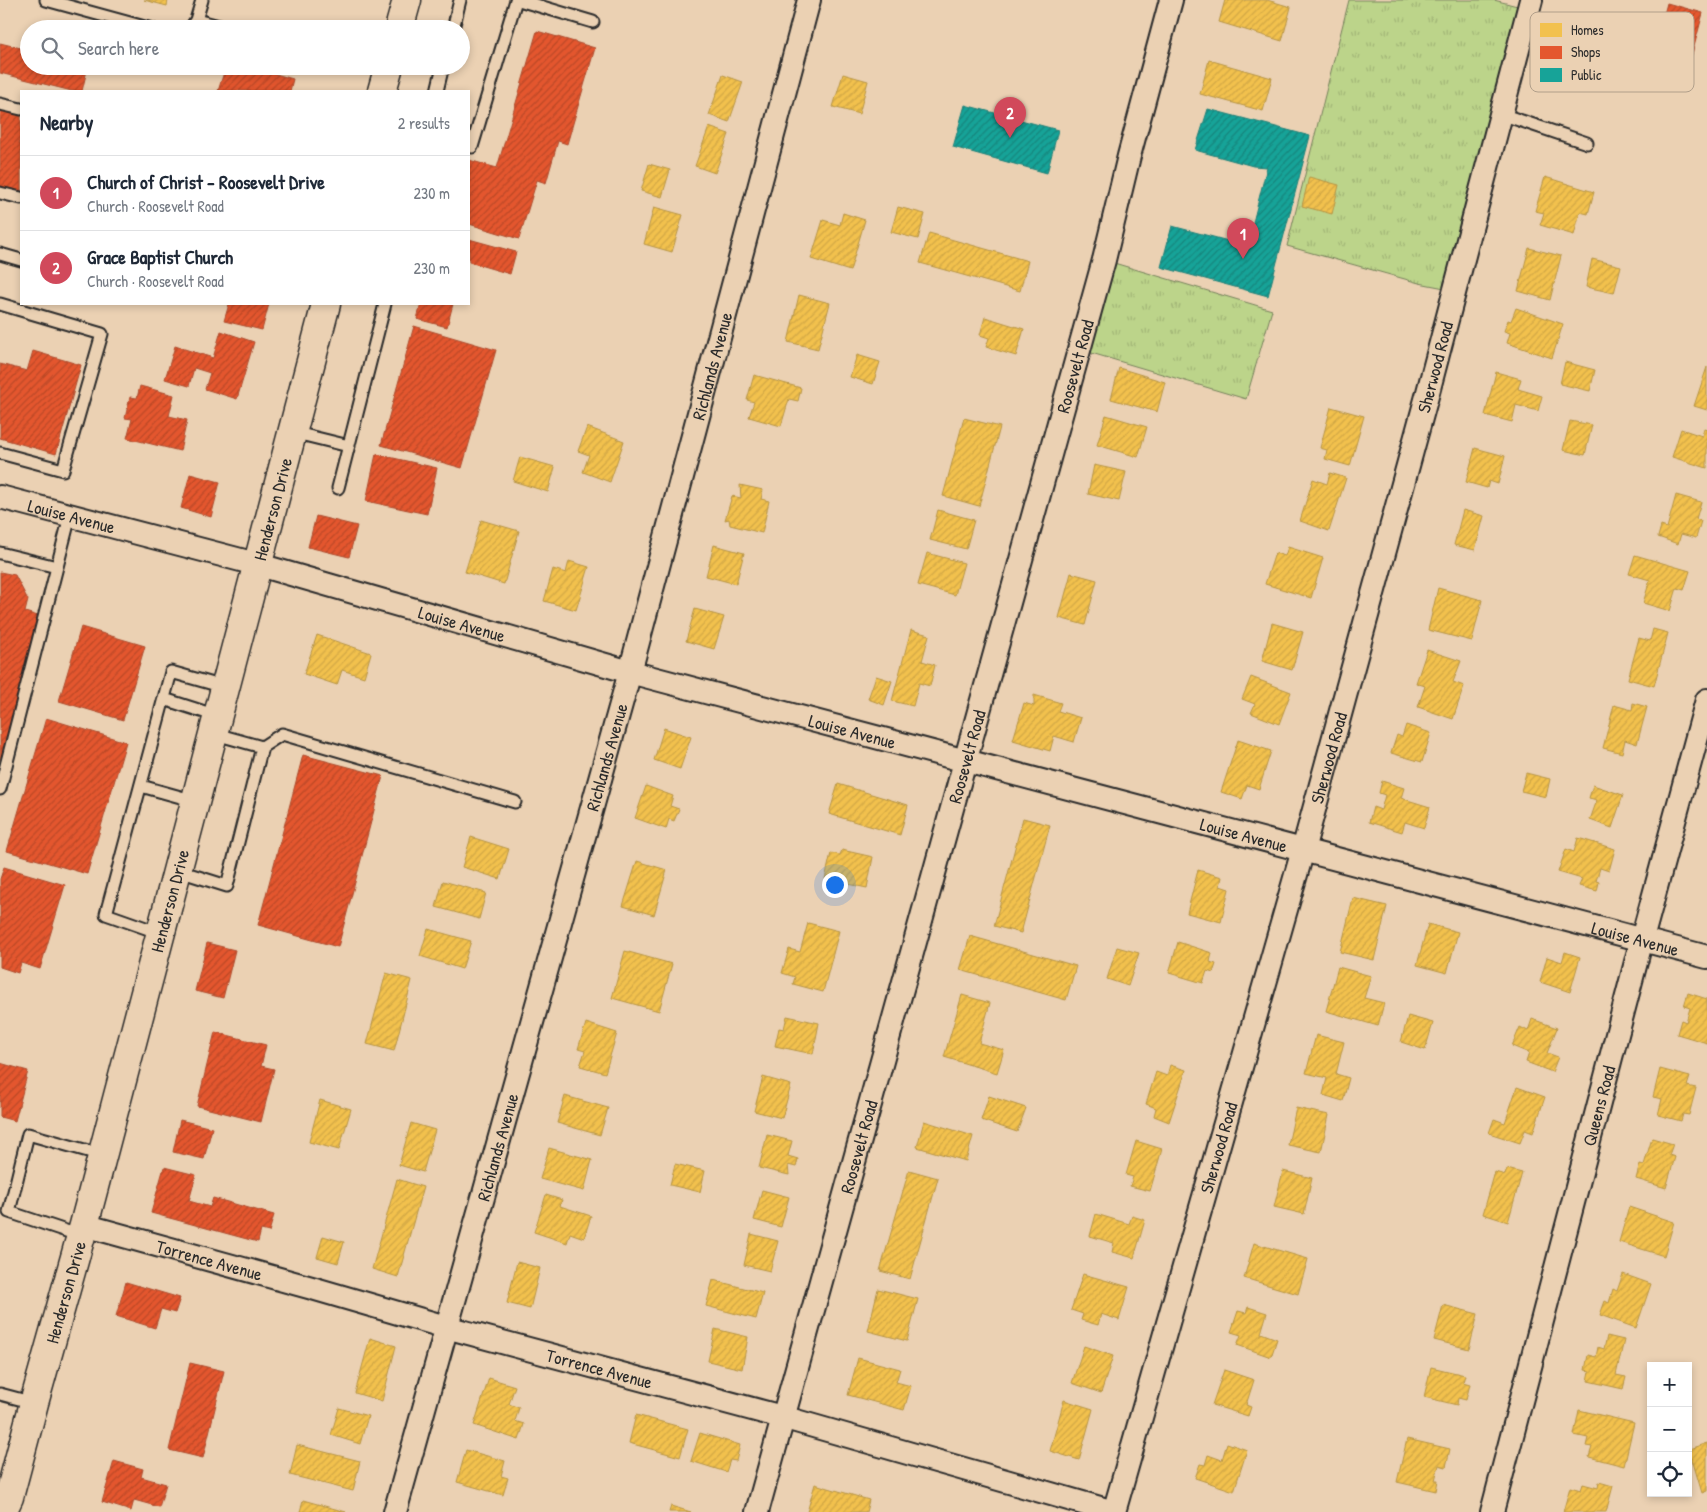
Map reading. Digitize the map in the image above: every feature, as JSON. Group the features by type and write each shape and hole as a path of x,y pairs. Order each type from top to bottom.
{"main road":[{"path":"401,20 407,0"},
{"path":"382,90 386,75"},
{"name":"Henderson Drive","path":"6,1507 102,1155 256,564 326,305"}],"street":[{"name":"Richlands Avenue","path":"395,1512 630,672 810,0"},
{"name":"Roosevelt Road","path":"757,1512 966,761 1075,359 1104,260 1129,156 1171,0"},
{"name":"Sherwood Road","path":"1114,1512 1303,850 1427,396 1531,0"},
{"name":"Louise Avenue","path":"0,497 256,564 630,672 1707,957"},
{"name":"Queens Road","path":"1492,1512 1642,939 1707,700"},
{"name":"Torrence Avenue","path":"82,1230 304,1285 446,1327 782,1417 1114,1512"}],"lane":[{"path":"46,0 119,20"},
{"path":"194,20 202,0"},
{"path":"455,20 460,0"},
{"path":"470,146 472,147 517,0 543,3 593,22"},
{"path":"437,90 441,75"},
{"path":"0,104 20,109"},
{"path":"1501,114 1587,143"},
{"path":"0,193 20,198"},
{"path":"0,254 20,260"},
{"path":"0,304 102,334 63,470 0,453"},
{"path":"338,488 385,305"},
{"path":"292,432 349,446"},
{"path":"0,789 70,516"},
{"path":"0,553 57,567"},
{"path":"160,933 106,914 171,672 224,687"},
{"path":"164,700 262,747"},
{"path":"176,870 227,886 262,747 282,734 515,802"},
{"path":"141,786 194,801"},
{"path":"82,1230 9,1212 28,1134 102,1155"},
{"path":"0,1394 34,1403"}],"green space":[{"path":"1349,0 1494,0 1529,9 1455,290 1419,283 1287,246"},
{"path":"1104,260 1272,310 1246,399 1078,349"}],"building: Homes":[{"path":"144,0 168,0 167,6"},
{"path":"1225,0 1267,0 1291,7 1282,41 1219,22"},
{"path":"1209,60 1272,78 1263,111 1200,94"},
{"path":"843,74 868,81 859,114 833,107"},
{"path":"723,75 743,82 729,122 709,115"},
{"path":"709,127 729,134 715,173 695,166"},
{"path":"649,164 670,170 662,197 641,191"},
{"path":"1309,177 1339,185 1332,214 1302,206"},
{"path":"1545,177 1594,192 1588,214 1580,212 1574,235 1540,225 1544,213 1535,211"},
{"path":"654,207 683,215 672,252 644,244"},
{"path":"898,207 925,214 918,239 891,232"},
{"path":"843,213 865,220 850,271 811,259 823,220 840,225"},
{"path":"929,233 1028,261 1020,291 920,263"},
{"path":"1529,248 1561,256 1550,300 1518,291"},
{"path":"1592,259 1621,266 1614,293 1586,287"},
{"path":"799,295 830,303 818,349 788,342"},
{"path":"1516,308 1563,324 1552,358 1507,343 1510,333 1504,331 1508,320 1511,321"},
{"path":"985,317 1024,329 1016,356 986,347 989,338 980,335"},
{"path":"857,355 880,362 873,384 850,377"},
{"path":"1565,362 1595,370 1590,391 1560,384"},
{"path":"1707,367 1707,410 1694,406"},
{"path":"1119,368 1165,382 1157,412 1111,399"},
{"path":"1496,372 1521,379 1518,389 1542,396 1538,411 1516,405 1512,422 1485,415"},
{"path":"754,375 801,388 798,401 789,399 781,426 749,417 754,402 747,400"},
{"path":"1331,407 1364,416 1350,466 1325,459 1327,450 1320,448"},
{"path":"1106,415 1147,427 1138,457 1097,445"},
{"path":"964,418 1000,427 979,506 943,496"},
{"path":"1570,421 1592,425 1585,455 1563,450"},
{"path":"587,427 624,441 610,482 583,472 589,455 578,451"},
{"path":"1704,428 1707,429 1707,468 1672,457 1681,429 1702,436"},
{"path":"1475,448 1505,456 1498,484 1489,481 1487,488 1466,482"},
{"path":"520,457 555,467 548,492 513,481"},
{"path":"1094,465 1126,472 1119,501 1088,494"},
{"path":"1330,473 1346,478 1329,531 1300,521 1313,479 1327,484"},
{"path":"740,485 763,490 761,499 769,501 762,533 730,525 729,519 725,520 732,496 741,498"},
{"path":"1676,495 1701,502 1696,519 1701,521 1696,538 1681,534 1678,544 1658,537 1661,526 1667,528"},
{"path":"938,510 974,520 966,549 930,540"},
{"path":"1463,510 1484,516 1475,550 1454,545"},
{"path":"481,520 519,531 504,584 465,572"},
{"path":"714,545 744,553 736,584 706,576"},
{"path":"1288,547 1323,558 1311,598 1265,584 1275,553 1285,556"},
{"path":"927,553 964,563 955,595 918,585"},
{"path":"1635,555 1690,571 1684,590 1677,588 1670,611 1643,603 1650,580 1629,574"},
{"path":"569,561 589,567 576,610 544,601 553,569 566,573"},
{"path":"1071,573 1097,580 1085,625 1059,618"},
{"path":"1438,588 1482,600 1472,641 1428,630"},
{"path":"695,609 724,617 714,649 686,641"},
{"path":"1272,623 1303,632 1292,670 1262,661"},
{"path":"1653,629 1668,633 1654,686 1628,679 1639,638 1650,641"},
{"path":"911,630 929,635 922,661 935,665 930,686 919,683 913,706 892,701"},
{"path":"317,635 371,653 364,677 342,670 337,685 304,674"},
{"path":"1427,650 1461,661 1453,682 1464,686 1453,719 1418,707 1425,686 1416,683"},
{"path":"876,676 892,681 884,705 868,699"},
{"path":"1251,677 1291,692 1279,724 1251,713 1255,704 1242,699"},
{"path":"1034,695 1061,703 1058,711 1081,718 1074,742 1054,736 1050,751 1013,740 1024,703 1034,706"},
{"path":"1633,703 1647,707 1637,744 1625,740 1622,753 1603,748 1614,705 1632,710"},
{"path":"1406,725 1431,733 1422,762 1391,753 1397,735 1402,737"},
{"path":"664,728 691,737 680,769 654,760"},
{"path":"1238,740 1271,751 1259,789 1247,785 1242,799 1221,792"},
{"path":"1526,773 1550,779 1546,797 1521,791"},
{"path":"1382,781 1404,788 1401,798 1430,807 1424,828 1405,822 1402,832 1369,822 1373,807 1381,810 1385,795 1379,793"},
{"path":"838,784 908,805 900,835 829,814"},
{"path":"1593,785 1623,795 1612,828 1590,820 1597,800 1589,798"},
{"path":"646,786 673,796 670,806 679,809 674,821 669,819 666,829 635,818"},
{"path":"1023,818 1050,825 1021,933 994,926"},
{"path":"471,837 509,849 500,879 462,867"},
{"path":"1578,838 1615,849 1609,871 1600,868 1596,881 1599,882 1597,891 1579,886 1582,879 1558,872 1566,849 1574,852"},
{"path":"842,850 873,857 867,888 825,879 831,853 840,855"},
{"path":"637,861 667,870 654,915 623,906"},
{"path":"1198,870 1222,877 1220,886 1229,889 1221,922 1187,913"},
{"path":"443,881 486,893 479,919 436,907"},
{"path":"1353,898 1387,906 1374,960 1340,952"},
{"path":"808,923 839,931 823,992 793,984 795,977 782,973 789,949 800,952"},
{"path":"1428,924 1458,932 1447,973 1417,965"},
{"path":"428,929 471,941 462,969 420,956"},
{"path":"970,936 1076,966 1066,1000 960,970"},
{"path":"1178,942 1212,953 1210,962 1216,964 1213,973 1207,971 1203,983 1169,973"},
{"path":"1117,947 1139,953 1128,986 1107,979"},
{"path":"625,951 672,964 659,1011 612,998"},
{"path":"1565,952 1580,957 1570,992 1540,982 1547,957 1562,962"},
{"path":"1338,967 1371,976 1364,998 1384,1003 1378,1026 1326,1011"},
{"path":"386,973 412,980 394,1051 367,1044"},
{"path":"1688,993 1707,999 1707,1043 1677,1034 1681,1020 1686,1022 1690,1008 1684,1006"},
{"path":"962,995 990,1003 979,1043 1004,1050 997,1073 944,1057"},
{"path":"787,1016 819,1023 813,1054 775,1046 779,1028 784,1029"},
{"path":"1408,1016 1433,1023 1425,1050 1401,1042"},
{"path":"1532,1019 1557,1028 1547,1053 1558,1057 1552,1072 1526,1062 1529,1053 1512,1046 1520,1027 1528,1031"},
{"path":"586,1023 617,1033 605,1073 580,1066 585,1051 578,1049"},
{"path":"1316,1035 1344,1042 1336,1074 1349,1078 1343,1101 1323,1095 1327,1078 1306,1073"},
{"path":"1170,1065 1186,1070 1169,1122 1154,1116 1156,1108 1146,1104 1156,1072 1167,1076"},
{"path":"1660,1069 1690,1077 1687,1086 1696,1088 1689,1115 1683,1114 1681,1121 1658,1115 1662,1099 1653,1097"},
{"path":"763,1077 791,1085 782,1118 754,1111"},
{"path":"1517,1087 1545,1097 1533,1133 1525,1130 1520,1143 1489,1133 1494,1119 1505,1123"},
{"path":"565,1096 608,1108 600,1135 557,1123"},
{"path":"989,1096 1026,1108 1017,1132 981,1120"},
{"path":"320,1100 351,1109 339,1150 309,1142"},
{"path":"1296,1108 1329,1115 1321,1152 1288,1145"},
{"path":"924,1121 973,1136 966,1161 917,1147"},
{"path":"411,1123 435,1130 423,1172 399,1165"},
{"path":"767,1135 792,1141 788,1156 798,1159 796,1167 788,1165 789,1175 759,1168"},
{"path":"1652,1138 1673,1144 1669,1155 1675,1157 1666,1188 1636,1179 1640,1164 1644,1165"},
{"path":"1136,1141 1162,1149 1150,1191 1130,1186 1133,1177 1126,1175"},
{"path":"549,1148 592,1160 584,1191 540,1179"},
{"path":"675,1164 705,1171 700,1192 670,1185"},
{"path":"1507,1169 1522,1173 1508,1222 1483,1214 1495,1172 1505,1175"},
{"path":"909,1170 938,1178 910,1279 880,1271"},
{"path":"1283,1171 1312,1178 1304,1214 1274,1207"},
{"path":"397,1179 423,1187 398,1277 372,1269"},
{"path":"762,1190 789,1197 781,1227 754,1220"},
{"path":"546,1195 562,1200 560,1206 591,1216 584,1238 570,1233 567,1243 534,1232"},
{"path":"1629,1207 1674,1222 1664,1256 1619,1242"},
{"path":"1096,1214 1129,1224 1132,1216 1145,1220 1134,1258 1112,1252 1114,1243 1090,1236"},
{"path":"751,1234 778,1241 770,1271 744,1265"},
{"path":"323,1236 344,1242 338,1263 317,1257"},
{"path":"1254,1243 1308,1259 1298,1294 1244,1278"},
{"path":"517,1262 540,1268 530,1309 507,1303"},
{"path":"1083,1274 1129,1287 1119,1320 1101,1314 1098,1325 1081,1320 1083,1314 1071,1310"},
{"path":"1623,1274 1651,1284 1636,1328 1600,1315 1605,1301 1609,1303 1613,1289 1617,1291"},
{"path":"713,1280 763,1293 756,1319 706,1306"},
{"path":"878,1289 918,1299 907,1341 868,1331"},
{"path":"1443,1305 1478,1314 1469,1349 1434,1340"},
{"path":"1248,1307 1267,1313 1261,1333 1277,1339 1271,1357 1237,1345 1241,1335 1231,1332 1238,1311 1246,1313"},
{"path":"715,1329 748,1337 742,1369 708,1361"},
{"path":"1607,1336 1624,1340 1616,1375 1626,1377 1623,1389 1588,1381 1590,1371 1585,1370 1588,1355 1596,1357 1598,1347 1604,1349"},
{"path":"370,1338 396,1346 382,1401 355,1393"},
{"path":"1084,1346 1113,1356 1101,1393 1072,1383"},
{"path":"858,1358 900,1369 896,1382 911,1386 904,1410 848,1395"},
{"path":"1431,1367 1465,1375 1463,1382 1470,1384 1466,1400 1458,1398 1457,1405 1424,1397"},
{"path":"1224,1370 1254,1380 1246,1405 1251,1407 1248,1416 1212,1405"},
{"path":"489,1378 515,1386 509,1404 519,1408 515,1421 524,1424 519,1440 474,1425"},
{"path":"1064,1400 1093,1409 1079,1460 1050,1451"},
{"path":"339,1408 368,1416 360,1444 331,1435"},
{"path":"1579,1410 1634,1423 1624,1466 1589,1457 1592,1447 1586,1446 1588,1438 1574,1435"},
{"path":"636,1415 688,1429 680,1457 629,1443"},
{"path":"700,1433 740,1445 736,1461 730,1460 726,1472 691,1461"},
{"path":"1407,1439 1450,1449 1446,1467 1439,1465 1435,1480 1438,1480 1436,1491 1397,1482"},
{"path":"1227,1443 1247,1450 1234,1491 1195,1478 1200,1464 1205,1465 1208,1455 1222,1460"},
{"path":"1707,1443 1707,1491 1702,1493 1692,1459 1692,1448"},
{"path":"297,1445 360,1461 353,1491 290,1475"},
{"path":"466,1450 505,1461 501,1476 508,1478 503,1495 457,1482"},
{"path":"1599,1482 1613,1486 1606,1512 1563,1512 1570,1487 1581,1490 1583,1484 1598,1488"},
{"path":"815,1484 869,1500 866,1512 807,1512"},
{"path":"303,1500 346,1512 300,1512"},
{"path":"671,1506 691,1512 669,1512"}],"building: Shops":[{"path":"1667,3 1703,13 1694,47 1694,12 1665,12"},
{"path":"537,31 595,48 567,144 558,141 546,183 537,180 519,239 470,224 470,160 497,168"},
{"path":"0,43 20,48 20,75 86,75 82,90 68,90 0,73"},
{"path":"223,75 279,75 293,79 290,90 218,90"},
{"path":"2,108 20,114 20,195 0,189 0,115"},
{"path":"470,239 516,252 510,274 470,262"},
{"path":"229,305 269,305 262,330 224,321"},
{"path":"421,305 453,305 447,327 417,319"},
{"path":"414,326 496,350 462,468 381,445"},
{"path":"221,331 254,342 237,399 205,389 210,373 194,368 189,386 165,379 175,346 213,358"},
{"path":"33,351 81,365 56,454 0,438 0,364 27,371"},
{"path":"140,386 174,395 169,416 187,420 180,451 127,438 132,419 125,418 130,397 137,398"},
{"path":"376,454 437,468 427,514 366,501"},
{"path":"190,474 220,482 211,517 181,508"},
{"path":"316,516 357,526 349,557 308,547"},
{"path":"0,572 15,575 28,600 25,612 38,616 0,767"},
{"path":"81,627 145,646 123,720 59,701"},
{"path":"46,718 126,742 87,874 7,851"},
{"path":"303,755 383,776 338,947 258,925"},
{"path":"4,867 65,885 40,969 21,963 18,973 0,967 0,879"},
{"path":"207,943 235,950 223,998 195,991"},
{"path":"215,1032 266,1045 261,1066 274,1069 261,1122 197,1106"},
{"path":"0,1063 28,1071 15,1121 0,1117"},
{"path":"180,1120 212,1128 204,1159 173,1152"},
{"path":"164,1167 196,1175 189,1201 210,1207 213,1198 274,1215 269,1232 261,1230 258,1242 151,1213"},
{"path":"126,1282 180,1298 175,1313 161,1309 155,1328 116,1316"},
{"path":"190,1363 224,1371 203,1458 169,1450"},
{"path":"114,1461 143,1469 141,1477 166,1484 159,1507 134,1500 131,1511 102,1502"}],"building: Public":[{"path":"965,105 1058,130 1047,173 953,147"},
{"path":"1208,109 1310,136 1268,296 1161,267 1172,226 1247,246 1267,167 1253,166 1195,150"}],"place":[{"name":"Grace Baptist Church","path":"1010,138"},
{"name":"Church of Christ - Roosevelt Drive","path":"1243,259"}]}
